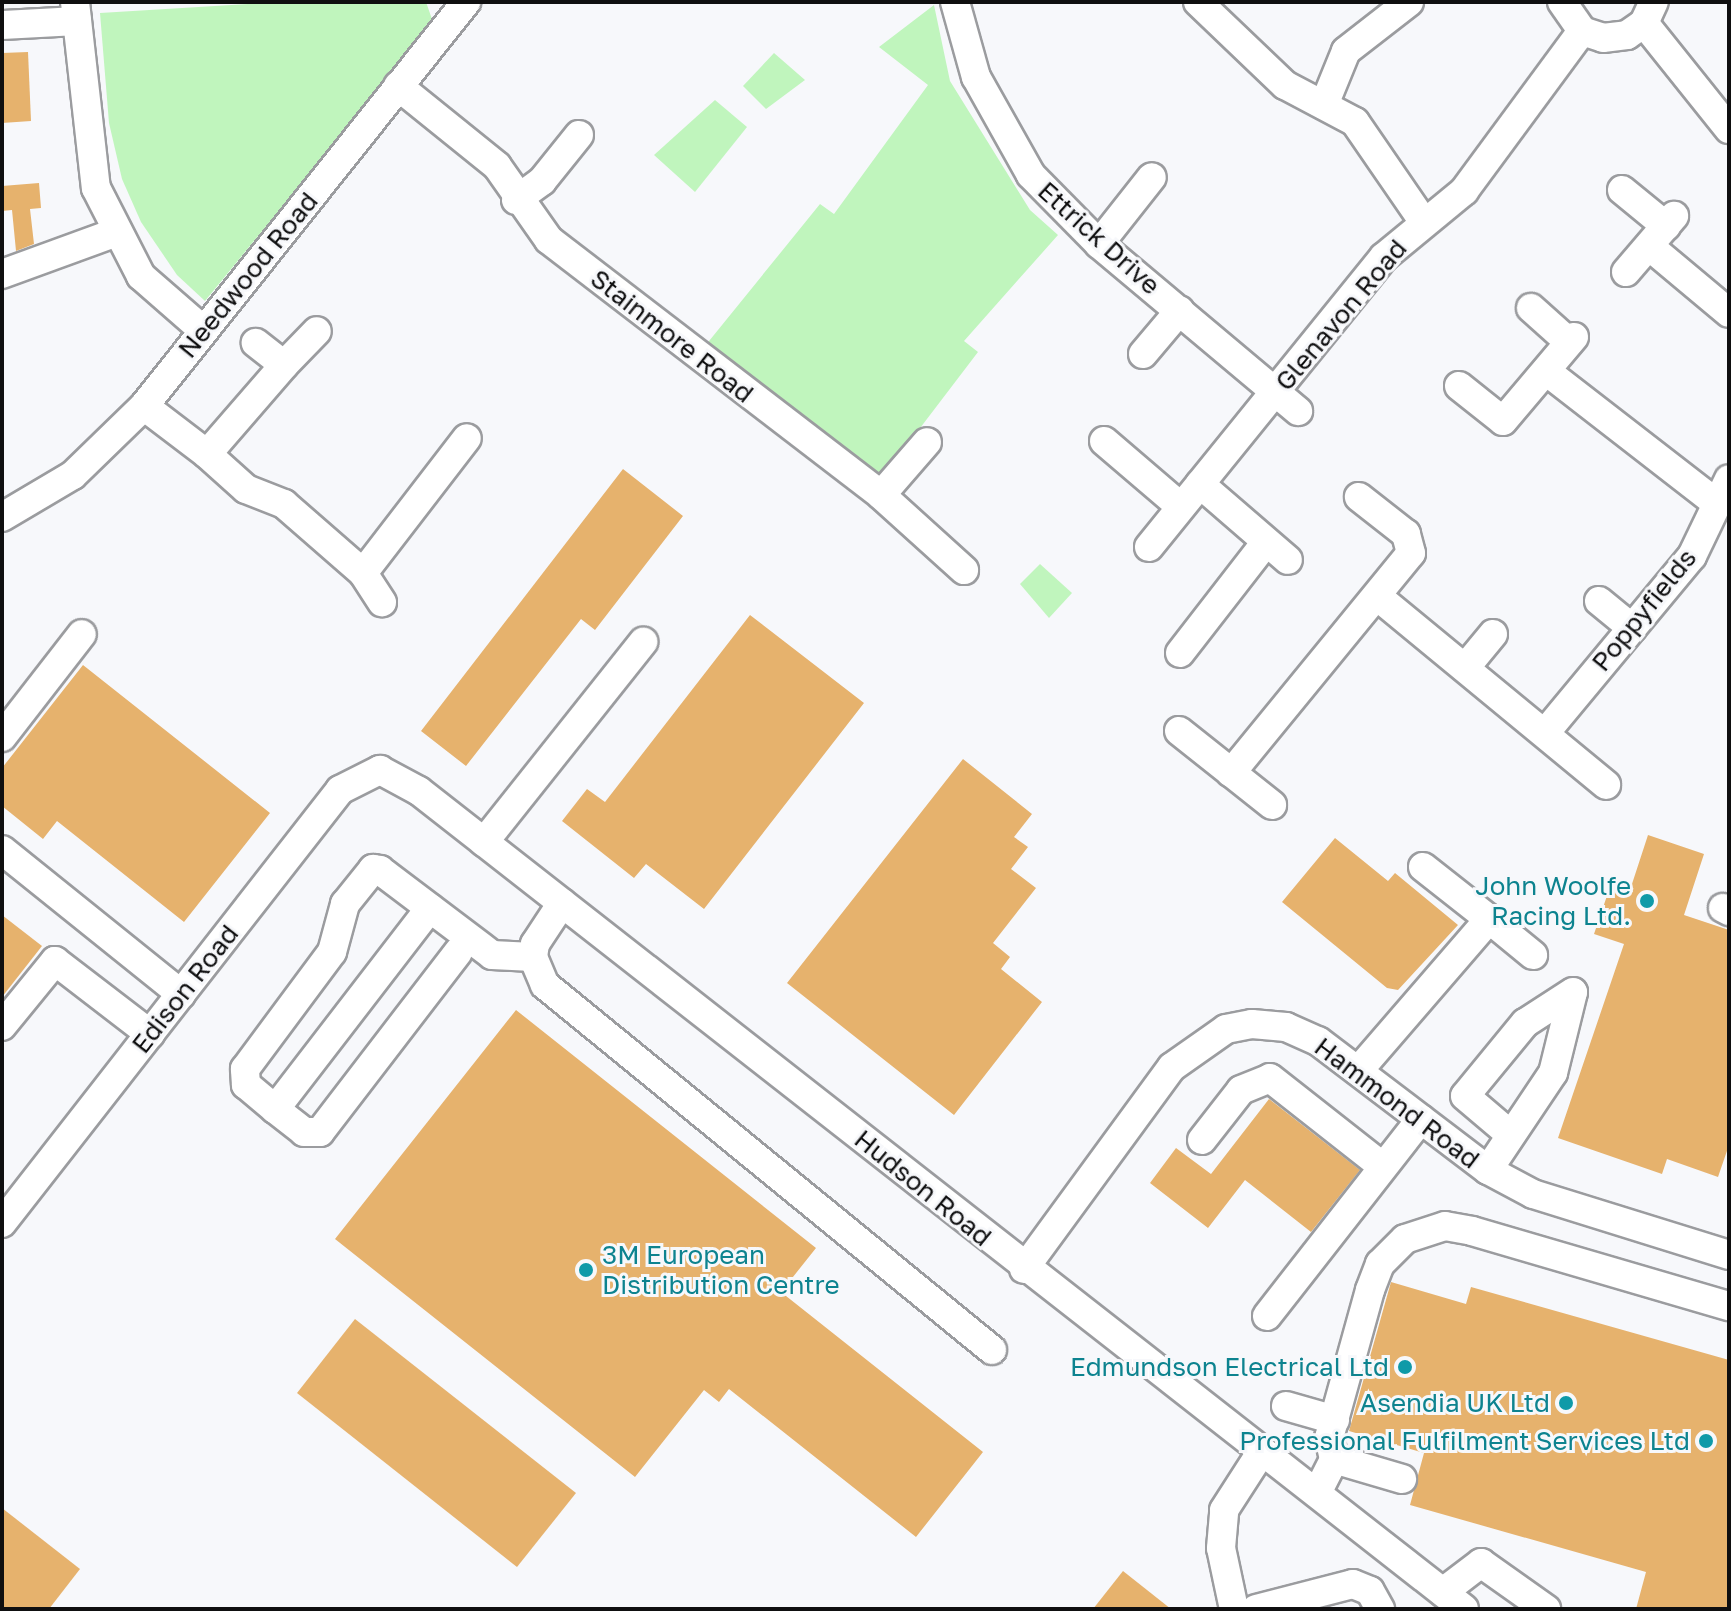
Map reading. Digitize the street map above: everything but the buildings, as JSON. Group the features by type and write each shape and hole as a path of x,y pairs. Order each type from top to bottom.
{"street":[{"name":"Needwood Road","path":"2,517 73,475 144,406 466,2"},
{"name":"Ettrick Drive","path":"955,2 976,77 1002,131 1031,175 1099,244 1288,401"},
{"path":"1198,2 1255,61 1355,122 1423,221"},
{"path":"1324,105 1346,51 1409,2"},
{"path":"1562,2 1582,31 1603,38 1627,35 1649,12 1729,129"},
{"path":"2,25 76,11 96,188 114,233 141,276 203,330"},
{"name":"Glenavon Road","path":"1163,540 1181,507 1200,484 1288,401 1384,257 1423,221 1464,191 1582,31"},
{"name":"Stainmore Road","path":"398,86 497,166 516,200 549,240 881,495 964,570"},
{"path":"516,200 542,181 579,135"},
{"path":"1099,244 1152,177"},
{"path":"1622,190 1663,229 1729,313"},
{"path":"1626,272 1663,229"},
{"path":"2,274 70,255 114,233"},
{"path":"1459,386 1503,421 1572,340 1531,308"},
{"path":"1143,354 1180,310"},
{"path":"207,454 317,331"},
{"path":"256,343 284,365"},
{"path":"1546,371 1722,491"},
{"path":"144,406 207,454 246,489 284,504 363,573 382,602"},
{"path":"363,573 467,438"},
{"path":"1104,441 1181,507"},
{"path":"881,495 927,442"},
{"path":"1180,653 1277,551 1200,484"},
{"name":"Poppyfields","path":"1555,742 1632,628 1692,556 1722,491"},
{"path":"1231,773 1411,553 1406,534 1359,497"},
{"path":"1377,596 1606,785"},
{"path":"1599,601 1632,628"},
{"path":"2,737 82,634"},
{"path":"1465,668 1493,634"},
{"path":"484,842 643,642"},
{"path":"1179,731 1272,805"},
{"name":"Hudson Road","path":"380,770 401,777 1024,1269 1453,1601"},
{"name":"Edison Road","path":"2,1223 340,790 380,770"},
{"path":"2,850 181,994"},
{"path":"1423,867 1533,955"},
{"path":"458,952 320,1132 304,1132 243,1083 245,1069 332,952 345,904 364,879 380,870 492,955 533,957"},
{"path":"562,903 543,928 533,957 545,985 992,1350"},
{"path":"275,1109 430,908"},
{"path":"1358,1071 1489,919"},
{"path":"2,1026 55,961 150,1034"},
{"path":"1488,1170 1553,1073 1573,992 1525,1023 1465,1096 1511,1135"},
{"name":"Hammond Road","path":"1024,1269 1172,1067 1197,1045 1226,1029 1286,1027 1318,1041 1488,1170 1579,1212 1729,1255"},
{"path":"1202,1140 1241,1090 1270,1078 1382,1166"},
{"path":"1267,1316 1421,1119"},
{"path":"1317,1493 1334,1459 1329,1438 1380,1264 1405,1239 1445,1226 1729,1306"},
{"path":"1286,1406 1335,1420"},
{"path":"1234,1609 1221,1548 1224,1510 1262,1451"},
{"path":"1334,1459 1402,1479"},
{"path":"1453,1601 1481,1563 1546,1609"},
{"path":"1256,1609 1353,1584 1370,1591 1380,1609"}],"green space":[{"path":"279,2 426,2 433,22 205,301 177,275 141,222 122,179 109,123 100,13"},
{"path":"934,5 950,81 1030,210 1058,235 964,341 978,352 882,478 705,346 820,204 834,214 928,85 879,47"},
{"path":"774,53 805,80 766,109 743,86"},
{"path":"715,100 747,127 695,192 654,155"},
{"path":"1040,564 1072,593 1049,618 1020,584"}],"place":[{"name":"John Woolfe Racing Ltd.","path":"1647,901"},
{"name":"3M European Distribution Centre","path":"586,1270"},
{"name":"Edmundson Electrical Ltd","path":"1405,1367"},
{"name":"Asendia UK Ltd","path":"1566,1403"},
{"name":"Professional Fulfilment Services Ltd","path":"1706,1441"}]}
